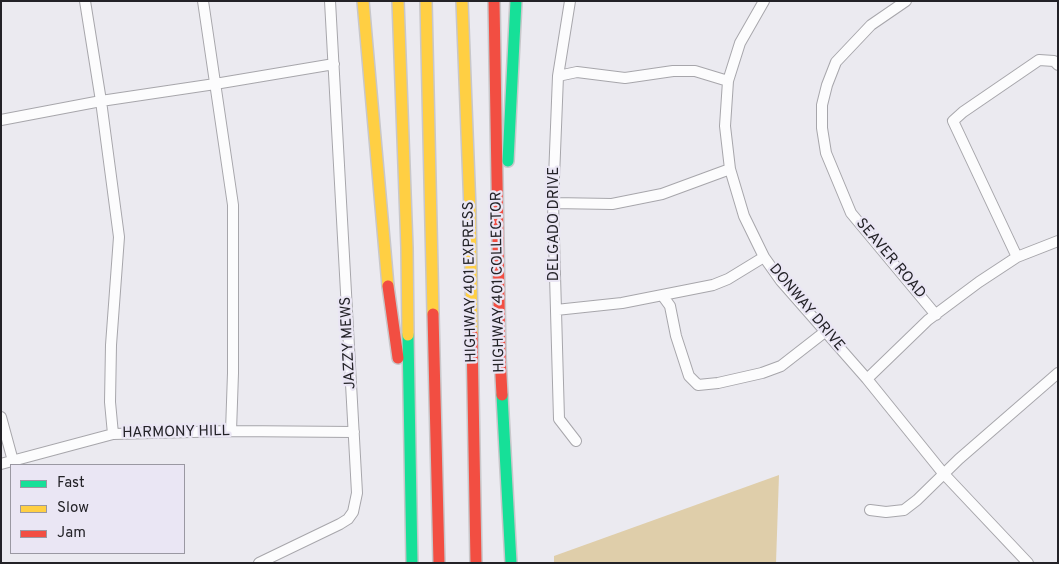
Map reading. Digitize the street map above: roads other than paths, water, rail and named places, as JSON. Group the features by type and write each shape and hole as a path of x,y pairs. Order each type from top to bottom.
{"highway":[{"path":"362,1 388,286 409,439"},
{"path":"398,1 406,238 412,563"},
{"path":"426,1 439,563"},
{"name":"HIGHWAY 401 EXPRESS","path":"462,1 470,220 476,563"},
{"name":"HIGHWAY 401 COLLECTOR","path":"494,1 500,357 511,563"},
{"path":"497,216 508,165 516,1"}],"street":[{"path":"85,1 101,101 119,237 111,345 110,402 113,434"},
{"path":"203,1 233,205 231,431"},
{"name":"JAZZY MEWS","path":"258,563 348,519 353,512 357,493 330,1"},
{"name":"DELGADO DRIVE","path":"570,1 558,76 552,203 559,419 576,441"},
{"name":"DONWAY DRIVE","path":"764,1 740,43 728,81 724,126 730,168 744,216 764,257 781,281 867,378 944,473 1028,563"},
{"name":"SEAVER ROAD","path":"906,1 871,25 836,62 822,105 822,128 826,154 851,213 936,315"},
{"path":"1017,258 953,122 963,112 1039,60 1054,61 1058,65"},
{"path":"1,120 101,101 334,64"},
{"path":"558,76 577,72 625,78 673,71 695,71 728,81"},
{"path":"552,203 612,204 662,194 730,168"},
{"path":"867,378 936,315 979,282 1017,258 1058,241"},
{"path":"556,310 622,303 713,285 728,280 764,257"},
{"path":"662,295 670,306 676,336 689,376 698,384 718,383 762,373 781,366 826,331"},
{"path":"870,510 886,512 904,510 1058,373"},
{"path":"1,417 13,461"},
{"name":"HARMONY HILL","path":"1,464 113,434 231,431 354,432"}]}
